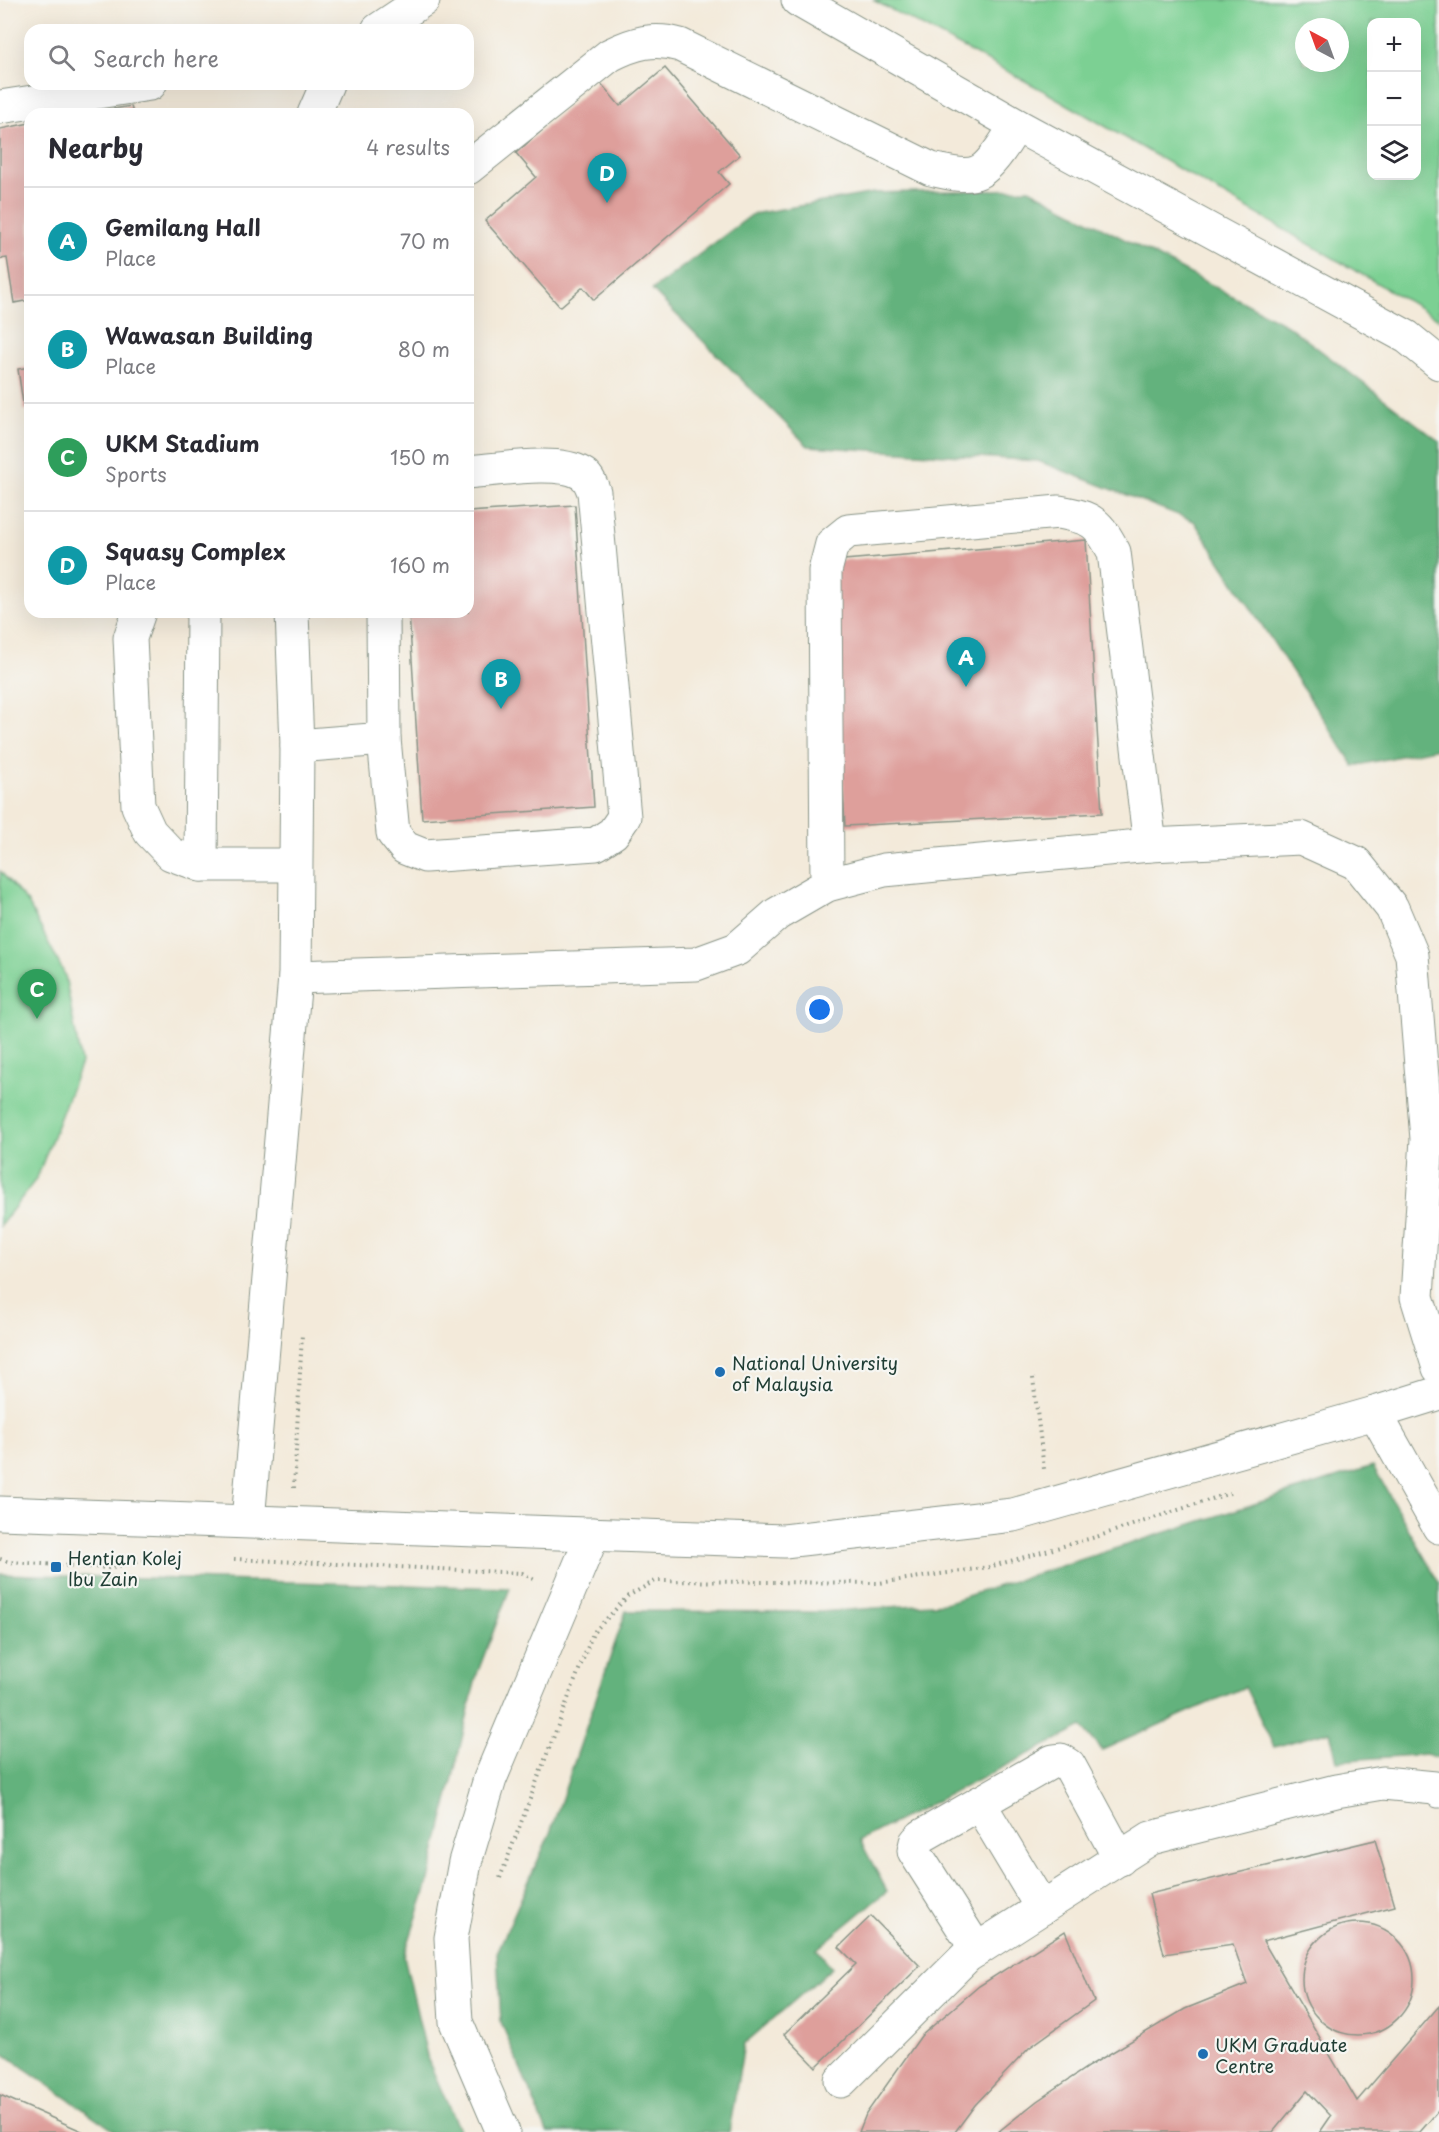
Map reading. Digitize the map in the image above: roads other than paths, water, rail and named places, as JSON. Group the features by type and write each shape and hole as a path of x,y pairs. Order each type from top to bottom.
{"street":[{"path":"387,24 423,0"},
{"path":"798,0 1016,125 1407,337 1439,363"},
{"path":"474,163 610,55 624,48 659,40 680,45 931,169 959,174 979,172 998,153 1016,125"},
{"path":"0,107 111,90"},
{"path":"317,108 324,90"},
{"path":"383,618 384,739 393,833 405,848 425,856 596,844 613,833 624,817 594,492 584,474 569,468 538,467 474,472"},
{"path":"827,885 825,571 832,544 848,531 1059,512 1083,516 1102,530 1114,552 1150,845"},
{"path":"137,618 130,638 138,806 150,832 171,854 201,865 296,865"},
{"path":"201,865 203,618"},
{"path":"248,1521 295,977 297,746 292,618"},
{"path":"297,746 384,739"},
{"path":"295,977 696,964 737,948 777,914 827,885 884,870 1150,845 1301,838 1356,863 1392,908 1412,955 1427,1139 1417,1297 1439,1368"},
{"path":"0,1513 784,1541 1013,1515 1439,1393"},
{"path":"1375,1413 1439,1527"},
{"path":"503,2132 456,2022 451,1938 465,1863 490,1779 593,1534"},
{"path":"977,1950 914,1851 916,1842 922,1836 1053,1761 1061,1760 1069,1765 1120,1859"},
{"path":"841,2081 967,1956 1152,1838 1336,1791 1383,1784 1435,1788 1439,1791"},
{"path":"979,1803 1042,1908"}],"place":[{"name":"Squasy Complex","path":"607,203"},
{"name":"Gemilang Hall","path":"966,687"},
{"name":"Wawasan Building","path":"501,709"},
{"name":"UKM Stadium","path":"37,1019"},
{"name":"National University of Malaysia","path":"720,1372"},
{"name":"Hentian Kolej Ibu Zain","path":"56,1567"},
{"name":"UKM Graduate Centre","path":"1203,2054"}]}
